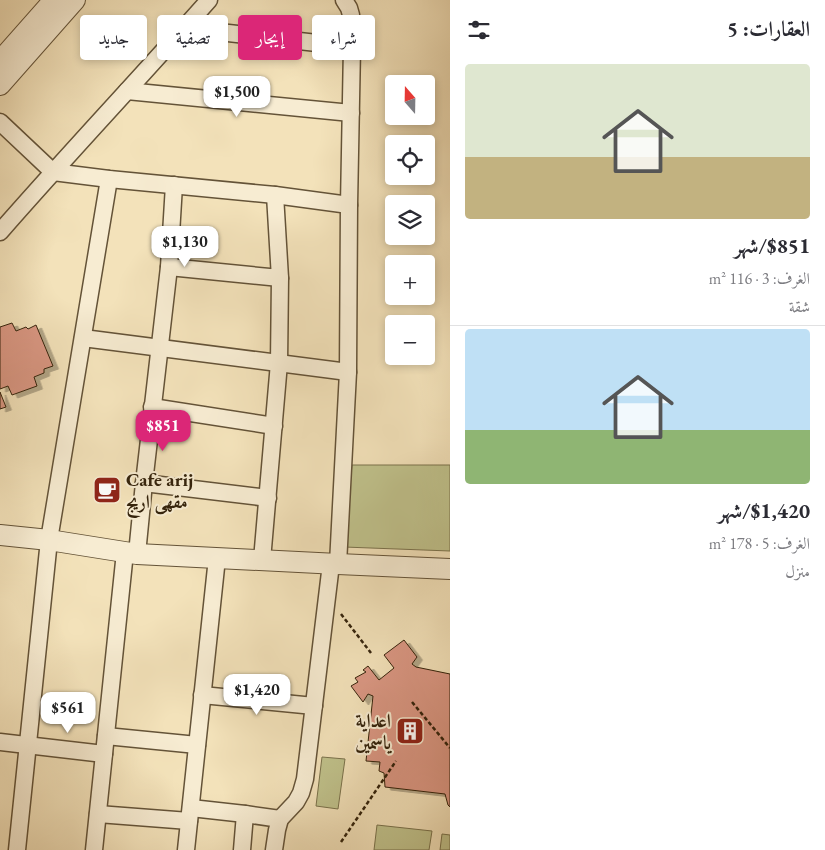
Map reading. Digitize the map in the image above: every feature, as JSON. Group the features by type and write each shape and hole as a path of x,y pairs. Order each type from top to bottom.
{"street":[{"path":"0,61 54,0"},
{"path":"0,85 75,0"},
{"path":"196,15 209,0"},
{"path":"344,0 351,15"},
{"path":"228,33 312,42"},
{"path":"0,232 157,58"},
{"path":"274,850 280,819 296,802 305,779 328,597 335,564 348,372 352,60"},
{"path":"127,91 351,113"},
{"path":"0,122 53,172 275,195 349,205"},
{"path":"17,850 49,540 109,179"},
{"path":"94,850 106,736 131,553 144,482 169,267 174,185"},
{"path":"262,560 279,363 280,278 275,195"},
{"path":"169,267 280,278"},
{"path":"83,338 348,372"},
{"path":"152,407 274,426"},
{"path":"144,482 268,498"},
{"path":"0,535 49,540 131,553 450,569"},
{"path":"186,850 217,558"},
{"path":"202,694 314,706"},
{"path":"106,736 197,745"},
{"path":"0,742 104,754"},
{"path":"98,814 244,814 280,819"},
{"path":"242,850 244,814"}],"path":[{"path":"328,597 371,652"},
{"path":"412,702 450,748"},
{"path":"341,842 396,761"}],"green space":[{"path":"352,465 450,465 450,551 344,547"},
{"path":"322,757 345,759 338,809 316,806"},
{"path":"377,825 432,831 429,850 374,850"},
{"path":"442,834 450,835 450,850 440,850"}],"building":[{"path":"12,323 16,331 26,327 28,329 36,325 53,366 44,369 44,373 34,377 37,386 12,395 8,386 0,389 0,327"},
{"path":"0,392 6,407 0,409"},
{"name":"اعداية ياسمين","path":"404,640 417,657 412,664 416,667 450,674 450,807 445,794 385,787 384,773 379,771 380,762 366,761 373,696 368,694 363,702 351,686 358,682 355,678 366,672 363,670 368,666 379,680 394,668 384,655"}],"place":[{"name":"Cafe arij مقهى اريج","path":"107,490"},
{"name":"اعداية ياسمين","path":"410,731"}]}
